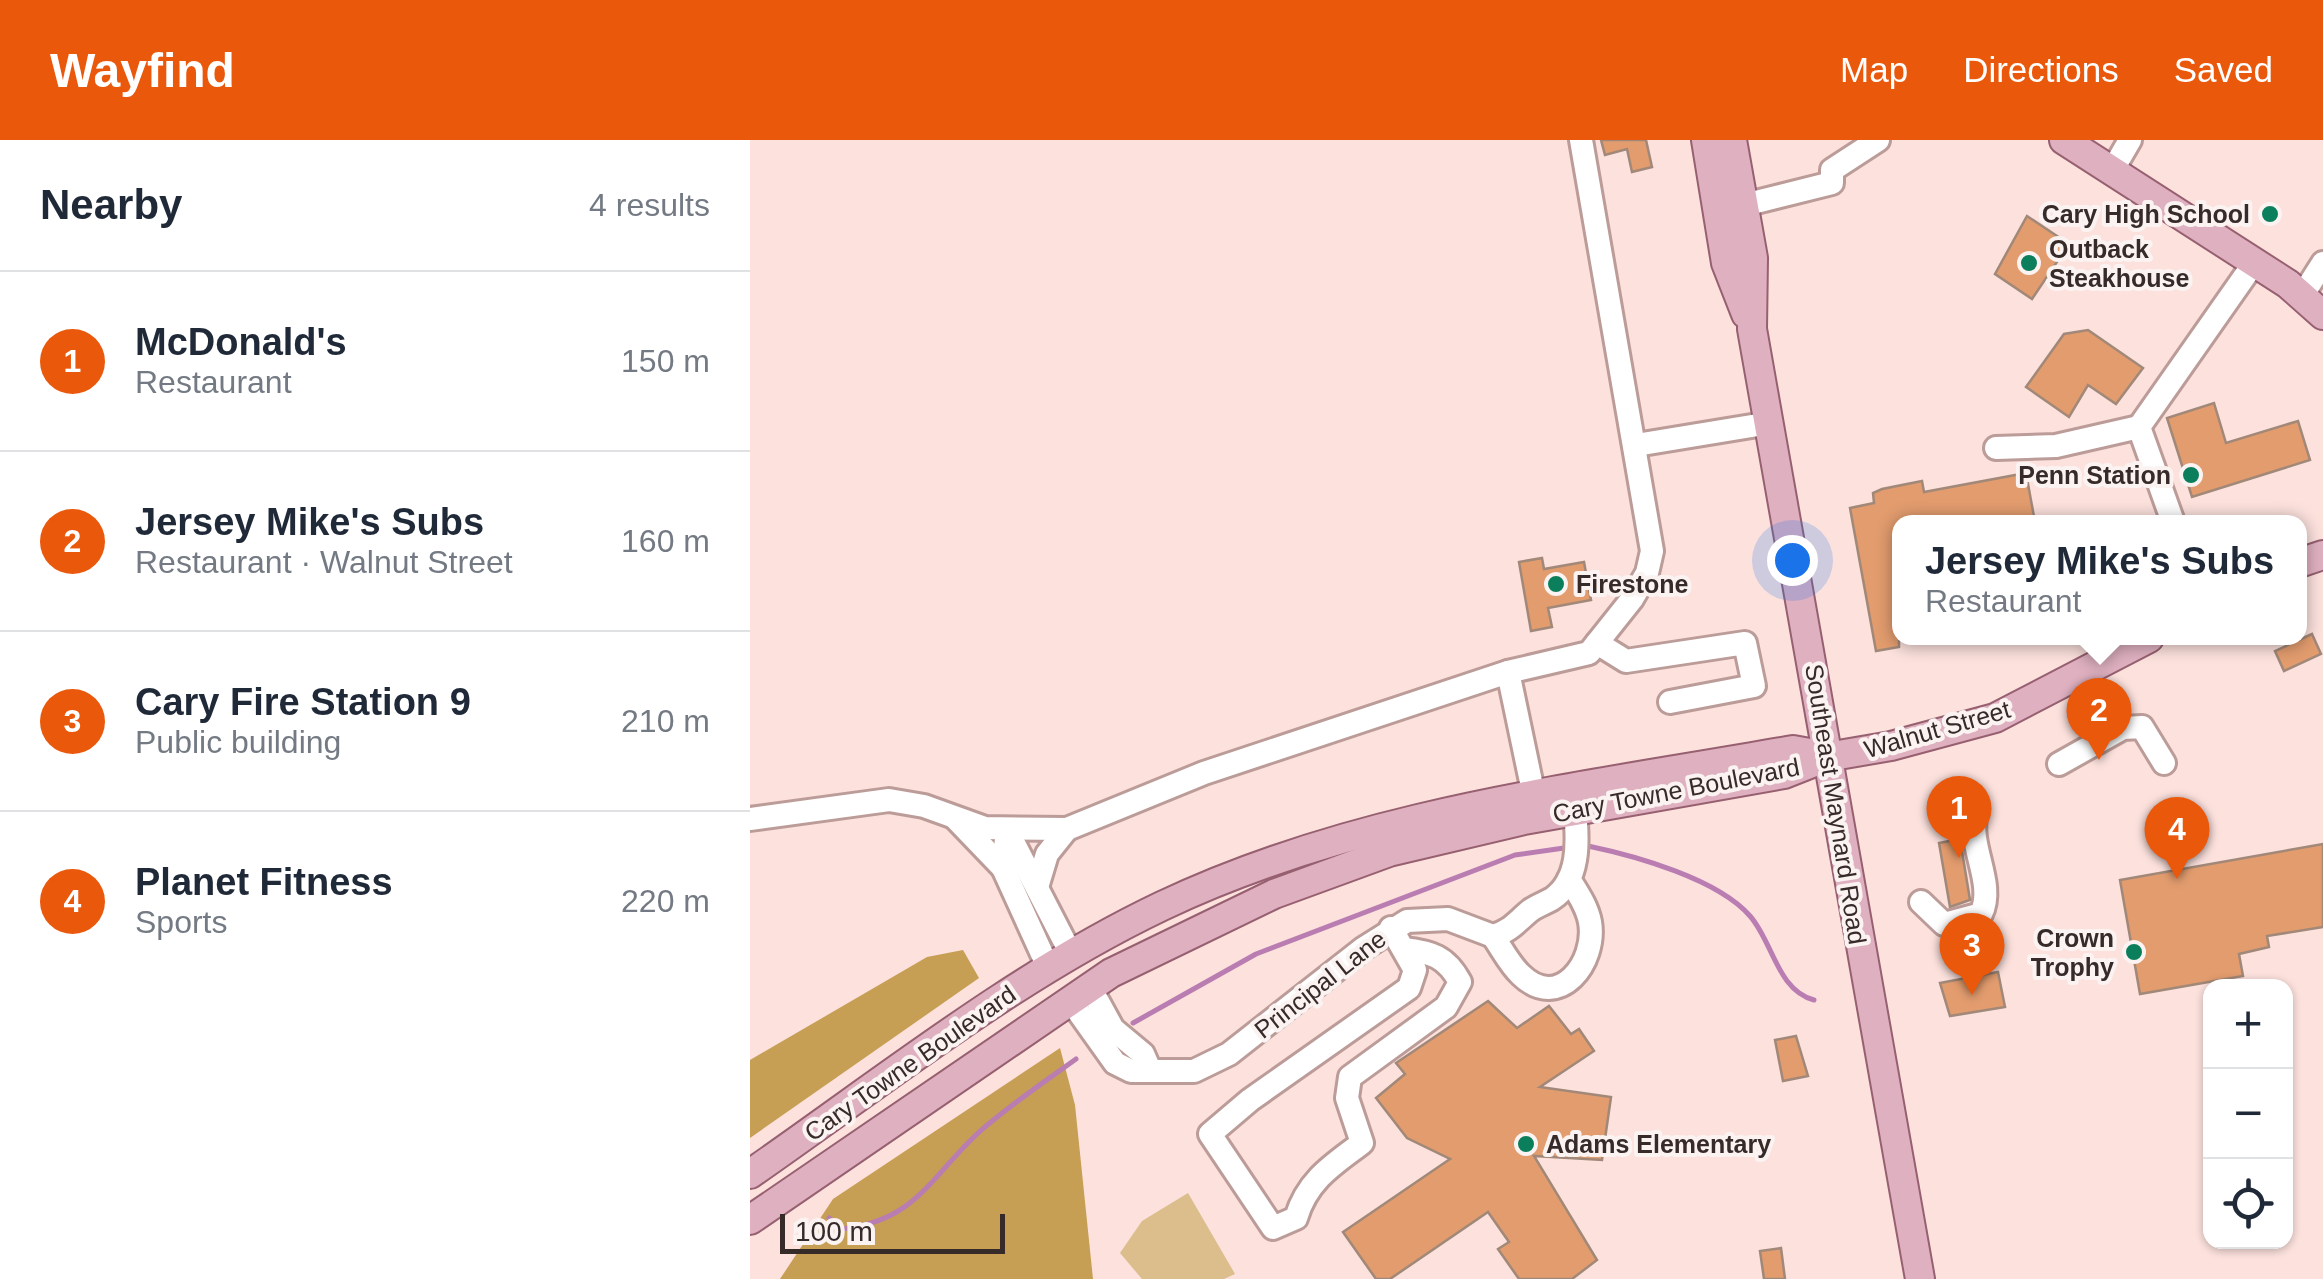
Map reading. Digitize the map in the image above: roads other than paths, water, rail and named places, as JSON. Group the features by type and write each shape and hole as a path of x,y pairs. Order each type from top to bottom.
{"main road":[{"name":"Southeast Maynard Road","path":"1706,140 1726,263 1752,329 1770,424 1920,1279"},
{"name":"Southeast Maynard Road","path":"1732,140 1753,258 1752,329"},
{"path":"2064,140 2254,262 2312,306"},
{"name":"Walnut Street","path":"1828,756 1891,746 1995,718 2136,645"},
{"name":"Cary Towne Boulevard","path":"750,1174 1060,961 1162,906 1292,852 1364,830 1534,796 1793,750 1828,756"},
{"name":"Cary Towne Boulevard","path":"750,1220 1080,993 1172,940 1331,871 1388,852 1575,811 1784,774 1828,756"},
{"path":"1060,961 1080,993"}],"street":[{"path":"750,819 889,800 1006,830 1067,829 1204,772 1508,672 1589,653 1647,573 1652,550 1581,140"},
{"path":"1744,205 1832,183 1832,170 1878,140"},
{"path":"2112,171 2130,140"},
{"path":"1996,448 2056,446 2140,427 2254,262"},
{"path":"2312,306 2323,263"},
{"path":"1636,445 1770,424"},
{"path":"2140,427 2171,515"},
{"path":"1596,644 1626,661 1746,643 1754,686 1670,702"},
{"path":"1508,672 1534,796"},
{"path":"2059,764 2122,728 2142,727 2164,764"},
{"path":"1569,879 1590,922 1590,957 1579,974 1556,987 1535,984 1522,977 1493,936 1510,931 1533,908 1556,897 1569,879 1576,849 1575,811"},
{"path":"1921,902 1944,924 1970,921 1981,914 1986,902 1972,826 1976,812"},
{"path":"954,818 1003,868 1060,961"},
{"path":"1038,884 1047,854 1067,829"},
{"path":"1003,868 1006,830"},
{"path":"1006,830 1038,884 1060,961"},
{"name":"Principal Lane","path":"1080,993 1115,1062 1131,1071 1194,1070 1229,1054 1397,939 1407,921 1448,919 1493,936"},
{"path":"1397,939 1432,952 1452,966 1460,982 1446,1007 1350,1077 1347,1098 1362,1143 1318,1176 1302,1196 1296,1218 1273,1228 1210,1134 1250,1100 1409,988 1415,970 1397,939"}],"waterway":[{"path":"1588,846 1675,871 1736,903 1758,927 1792,986 1814,1000"},
{"path":"1133,1023 1256,954 1515,855 1564,848"},
{"path":"829,1218 842,1229 887,1217 904,1207 989,1124 1076,1059"}],"place":[{"name":"Cary High School","path":"2270,214"},
{"name":"Outback Steakhouse","path":"2029,263"},
{"name":"Penn Station","path":"2191,475"},
{"name":"Firestone","path":"1556,584"},
{"name":"Jersey Mike's Subs","path":"2099,760"},
{"name":"McDonald's","path":"1959,858"},
{"name":"Planet Fitness","path":"2177,879"},
{"name":"Crown Trophy","path":"2134,952"},
{"name":"Cary Fire Station 9","path":"1972,995"},
{"name":"Adams Elementary","path":"1526,1144"}]}
